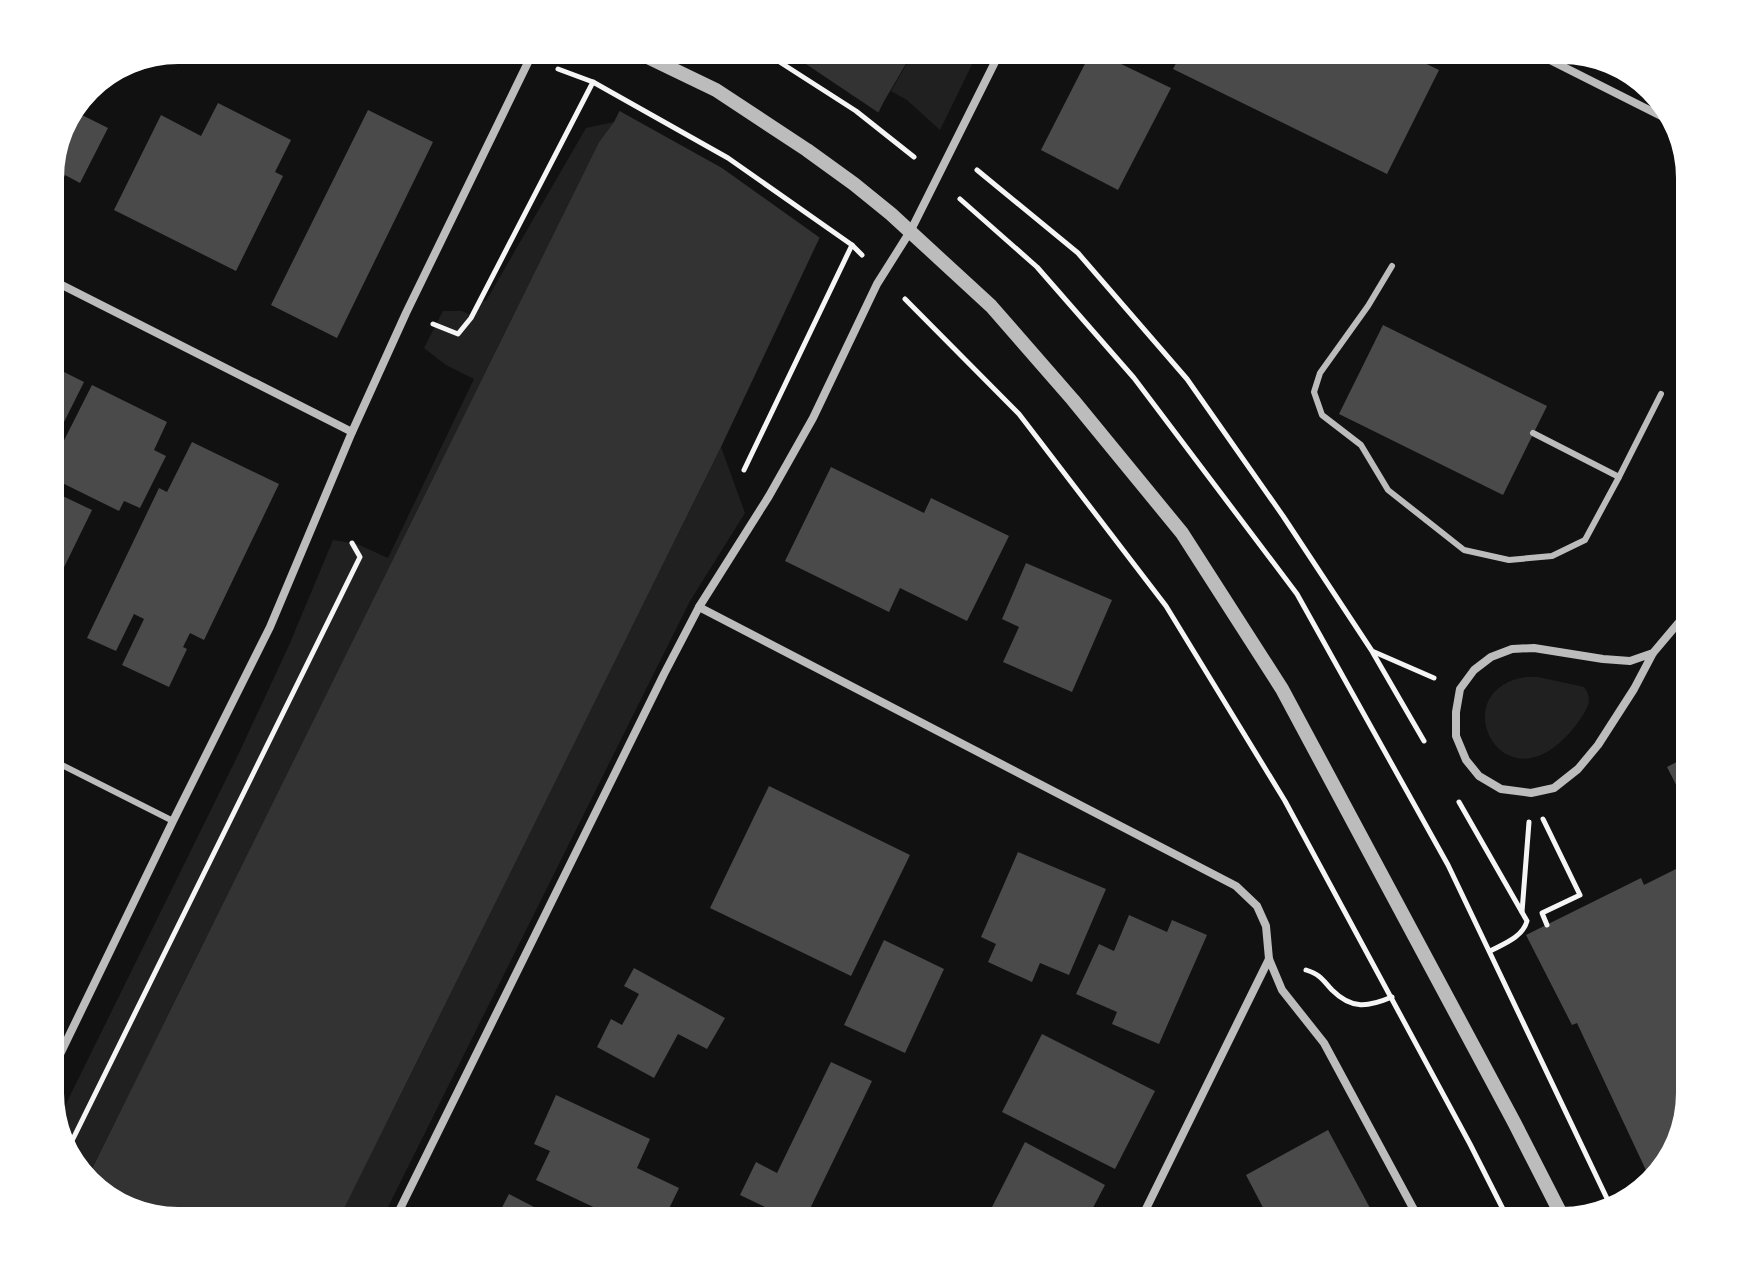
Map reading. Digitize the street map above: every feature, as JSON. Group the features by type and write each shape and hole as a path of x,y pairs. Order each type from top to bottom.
{"street":[{"path":"64,1046 270,627 406,313 527,64"},
{"path":"662,64 716,90 807,150 900,223 991,306 1182,533 1282,689 1557,1207"},
{"path":"401,1207 664,674 699,607 769,496 813,418 877,284 911,230 994,64"},
{"path":"1558,64 1656,113"},
{"path":"64,286 352,432"},
{"path":"699,607 1236,886 1257,906 1266,926 1269,959 1282,990 1324,1043 1412,1207"},
{"path":"1653,653 1630,661 1534,648 1512,649 1491,657 1474,670 1460,689 1456,736 1466,760 1479,776 1501,789 1531,793 1554,788 1578,769 1615,721 1653,653 1676,626"},
{"path":"1147,1207 1269,959"}],"lane":[{"path":"1392,266 1368,306 1320,373 1314,392 1322,415 1361,445 1388,490 1464,550 1509,560 1552,556 1585,540 1661,394"},
{"path":"1533,433 1619,477"},
{"path":"64,766 173,821"}],"path":[{"path":"553,67 593,82 728,158 864,256"},
{"path":"406,313 458,334 471,318 593,82"},
{"path":"952,149 1078,253 1187,379 1372,651 1460,689"},
{"path":"748,462 852,245"},
{"path":"897,290 1019,414 1166,606 1285,801 1502,1207"},
{"path":"74,1138 360,557 352,543"},
{"path":"1531,793 1580,895 1542,913 1547,925"},
{"path":"1490,951 1526,927 1527,921 1522,912 1531,793"},
{"path":"1331,989 1343,1000 1359,1005 1373,1005 1392,997"},
{"path":"1559,1099 1606,1197"}],"shaded area":[{"path":"643,64 906,64 883,103 721,447 345,1207 178,1207 156,1205 121,1192 92,1168 599,142 614,122"},
{"path":"907,64 972,64 940,130 907,100 891,91"},
{"path":"614,122 599,142 92,1168 79,1150 65,1106 239,753 333,540 357,544 388,558 474,379 446,365 424,348 443,311 462,311 473,316 482,300 486,301 586,128"},
{"path":"721,447 745,513 690,601 388,1207 345,1207"},
{"path":"1526,677 1584,687 1589,702 1576,725 1550,750 1526,759 1506,754 1492,741 1485,722 1488,703 1501,687"}],"pier":[{"path":"639,64 806,64 882,115 823,240 722,168 616,109"}],"building":[{"path":"1085,64 1121,64 1171,88 1118,190 1041,150"},
{"path":"1176,64 1427,64 1439,70 1387,174 1173,69"},
{"path":"218,103 291,140 275,172 283,176 236,271 114,210 161,115 201,136"},
{"path":"368,110 433,142 337,338 271,305"},
{"path":"84,116 108,128 80,183 65,175 68,149"},
{"path":"1383,325 1547,406 1503,495 1339,414"},
{"path":"64,372 84,382 64,422"},
{"path":"92,385 167,422 154,450 166,456 140,508 124,501 119,511 64,484 64,440"},
{"path":"192,442 279,484 204,640 190,633 183,647 187,649 169,687 122,665 144,619 134,614 116,651 87,638 159,488 167,492"},
{"path":"831,467 924,513 931,498 1009,536 967,621 900,588 889,612 785,561"},
{"path":"64,497 92,510 64,567"},
{"path":"1026,563 1112,600 1072,692 1003,662 1019,627 1002,619"},
{"path":"1676,762 1676,785 1667,767"},
{"path":"769,786 910,855 851,976 710,908"},
{"path":"1018,852 1106,889 1069,975 1040,963 1032,982 988,962 996,944 981,937"},
{"path":"1676,869 1674,1115 1661,1150 1646,1169 1577,1023 1572,1025 1526,935 1641,878 1644,885"},
{"path":"1129,915 1167,932 1172,920 1207,935 1159,1044 1112,1024 1117,1012 1076,994 1099,944 1114,951"},
{"path":"884,940 944,969 905,1053 844,1025"},
{"path":"634,968 725,1018 707,1049 678,1034 654,1078 597,1047 611,1019 622,1025 639,994 624,986"},
{"path":"1042,1034 1155,1091 1115,1169 1002,1112"},
{"path":"831,1062 872,1081 811,1207 765,1207 740,1195 756,1162 777,1173"},
{"path":"556,1095 650,1139 637,1168 679,1188 670,1207 593,1207 536,1180 550,1151 534,1144"},
{"path":"1328,1130 1369,1207 1263,1207 1246,1175"},
{"path":"1025,1142 1105,1185 1093,1207 992,1207"},
{"path":"509,1194 534,1207 502,1207"}]}
